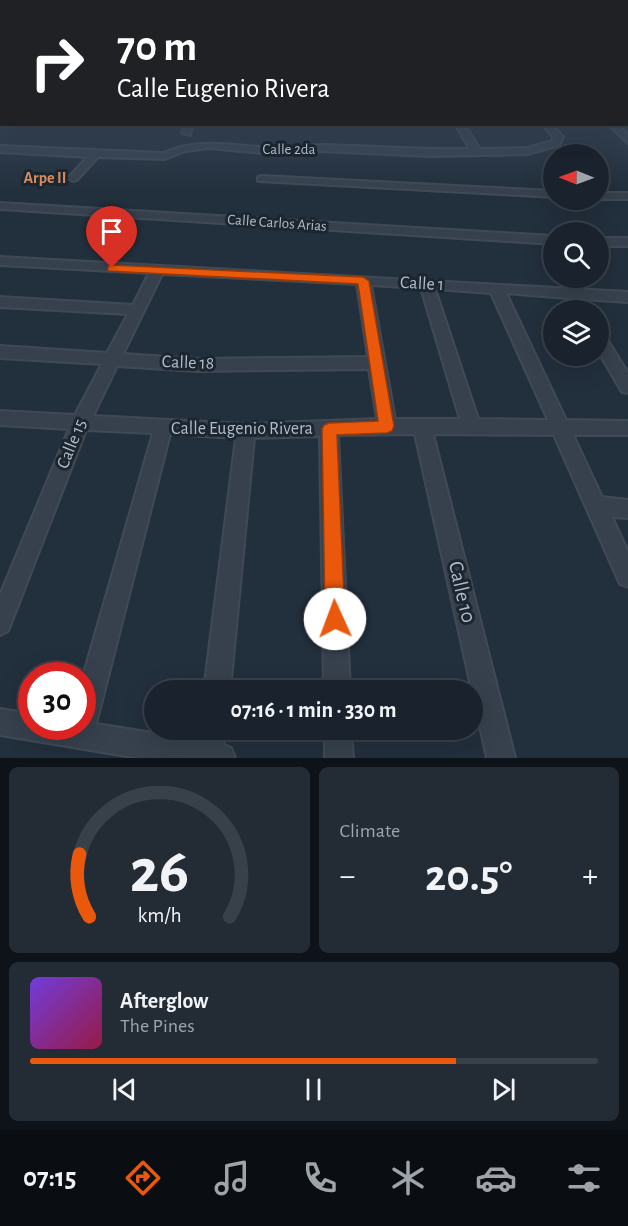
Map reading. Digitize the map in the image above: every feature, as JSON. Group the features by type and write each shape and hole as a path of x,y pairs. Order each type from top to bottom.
{"street":[{"path":"460,126 476,151"},
{"path":"548,126 558,137 554,144"},
{"path":"614,126 628,141"},
{"name":"Calle 2da","path":"0,149 155,157 165,156 183,148 208,145 274,151 320,148 432,153 528,151 543,148"},
{"path":"73,178 95,155"},
{"path":"262,179 543,193"},
{"path":"609,196 628,196"},
{"name":"Calle Carlos Arias","path":"0,206 543,239"},
{"path":"609,242 628,242"},
{"name":"Calle 1","path":"0,261 628,297"},
{"name":"Calle 15","path":"0,623 80,423 157,271"},
{"path":"363,281 387,426"},
{"path":"427,284 472,428"},
{"path":"496,288 558,428 627,573"},
{"path":"573,294 577,300"},
{"path":"0,302 137,310"},
{"name":"Calle 18","path":"0,352 198,365 377,363"},
{"path":"609,355 628,387"},
{"name":"Calle Eugenio Rivera","path":"0,418 246,431 387,426 628,428"},
{"name":"Calle 10","path":"422,427 501,758"},
{"path":"96,677 163,428"},
{"path":"329,429 337,680"},
{"path":"218,680 246,431"},
{"path":"595,506 628,509"},
{"path":"0,723 18,726"},
{"path":"96,738 215,757 213,740"},
{"path":"338,740 339,758"}],"district":[{"name":"Arpe II","path":"45,178"}],"route":[{"path":"112,268 363,281 387,426 329,429 335,619"}]}
